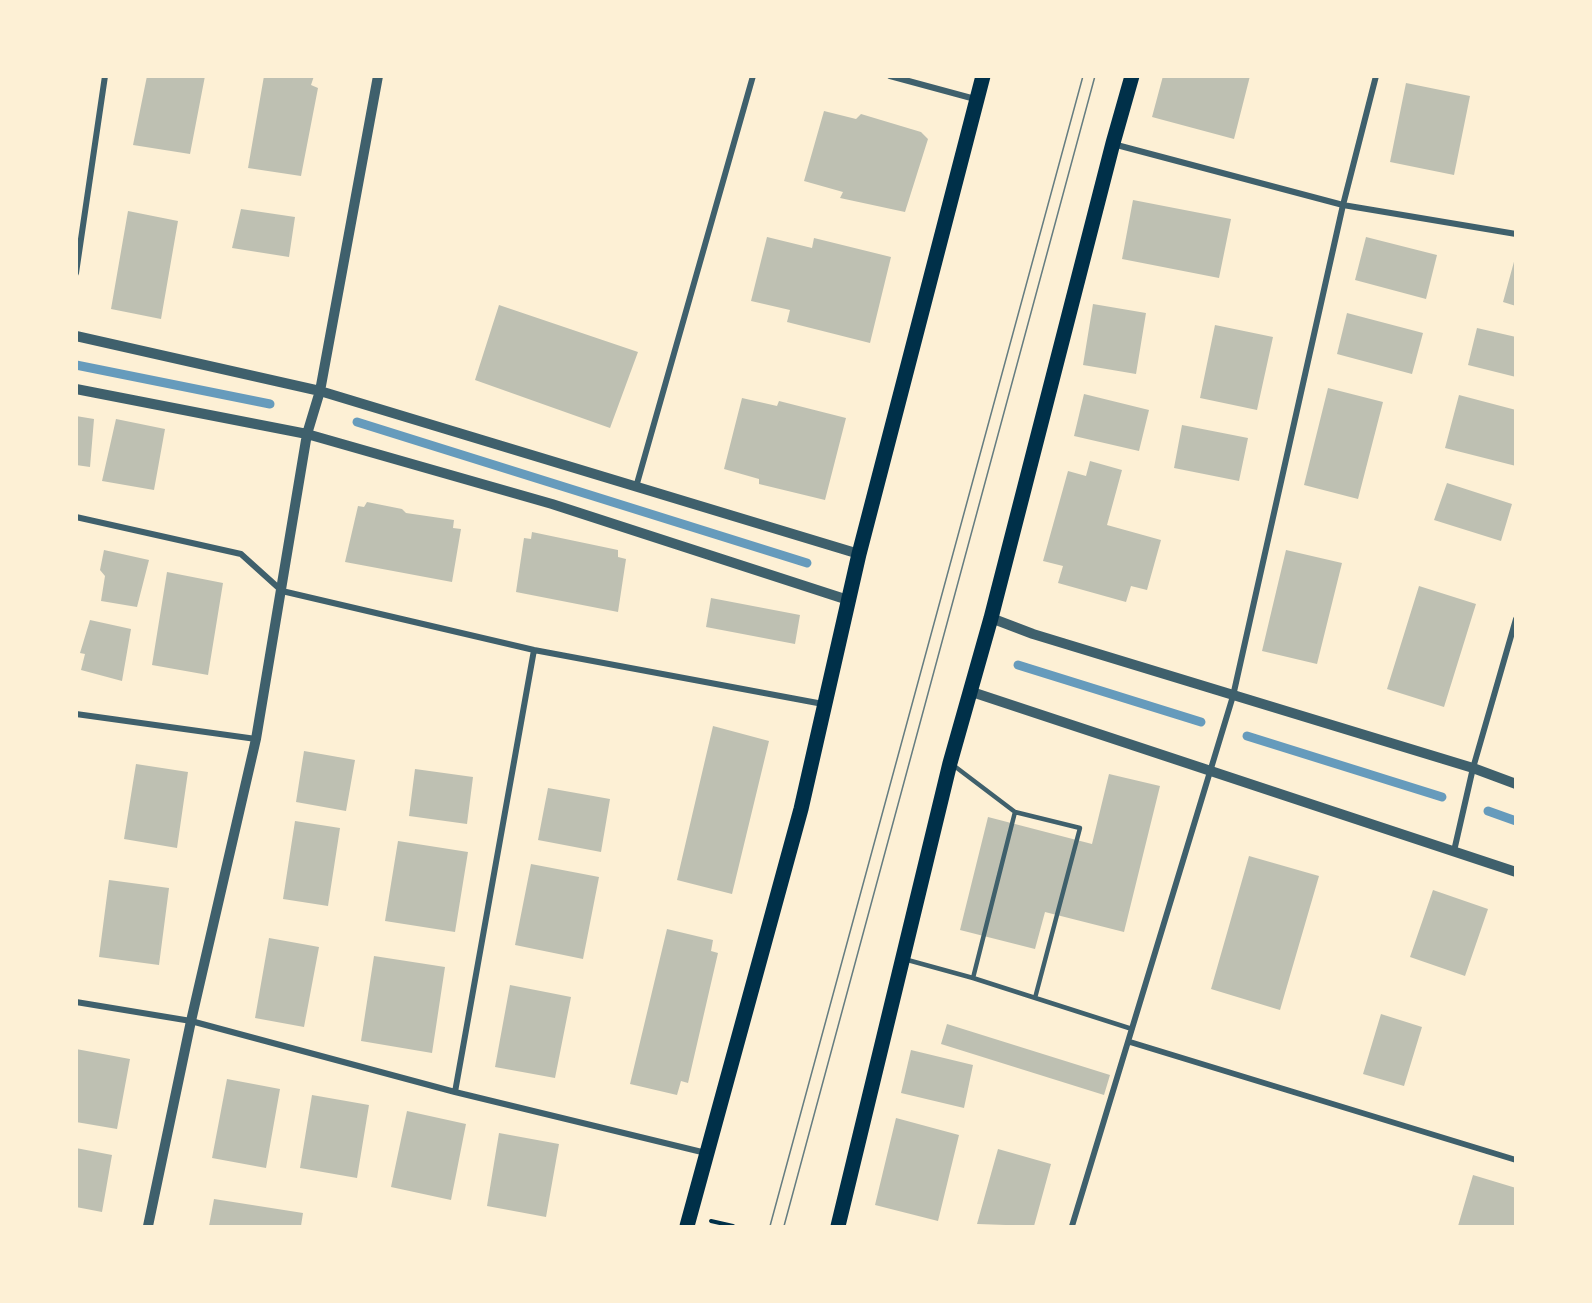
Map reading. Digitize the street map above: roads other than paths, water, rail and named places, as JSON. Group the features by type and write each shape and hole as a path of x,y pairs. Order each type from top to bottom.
{"main road":[{"path":"687,1227 801,809 859,554 983,76"},
{"path":"838,1227 901,958 950,763 991,618 1132,76"}],"street":[{"path":"76,273 105,76"},
{"path":"148,1227 191,1021 256,739 307,435 320,391 378,76"},
{"path":"636,487 753,76"},
{"path":"890,76 976,100"},
{"path":"1072,1227 1213,771 1233,696 1342,205 1376,76"},
{"path":"1113,143 1342,205 1515,234"},
{"path":"76,336 320,391 859,554"},
{"path":"76,389 307,435 552,504 848,600"},
{"path":"76,516 241,554 282,591 534,650 824,704"},
{"path":"991,618 1033,634 1473,768 1515,784"},
{"path":"1454,851 1473,768 1515,619"},
{"path":"455,1092 534,650"},
{"path":"969,691 1515,872"},
{"path":"76,714 256,739"},
{"path":"76,1002 191,1021 455,1092 708,1153"},
{"path":"1130,1042 1515,1160"}],"lane":[{"path":"950,763 1015,812 1080,828 1035,998"},
{"path":"974,978 1015,812"},
{"path":"901,958 974,978 1132,1029"}],"waterway":[{"path":"76,365 270,404"},
{"path":"357,422 807,563"},
{"path":"1018,665 1201,722"},
{"path":"1247,736 1442,797"},
{"path":"1488,811 1516,821"}],"tram line":[{"path":"770,1226 1083,76"},
{"path":"784,1226 1095,76"}]}
